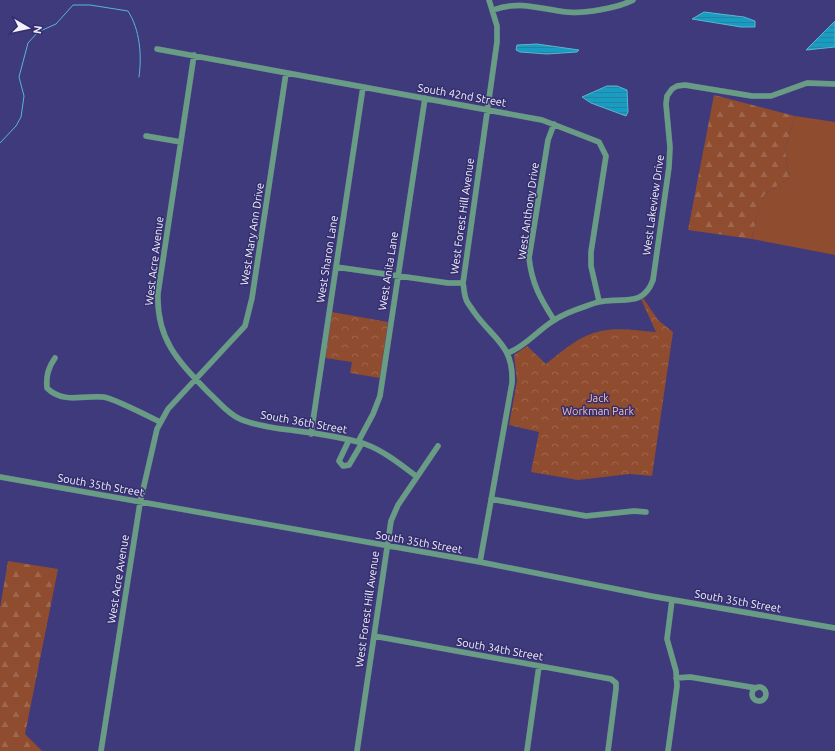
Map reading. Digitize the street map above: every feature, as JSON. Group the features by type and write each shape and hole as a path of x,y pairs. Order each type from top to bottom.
{"street":[{"name":"West Forest Hill Avenue","path":"480,562 512,383 512,370 508,353 498,338 478,317 466,299 463,283 497,42 497,26 489,0"},
{"path":"493,10 508,5 517,4 568,12 586,12 633,0"},
{"name":"South 42nd Street","path":"157,49 542,120 599,142 606,156 591,252 591,266 599,302"},
{"name":"West Acre Avenue","path":"101,751 140,502 160,422 168,409 196,380 171,351 162,330 158,311 158,293 194,56"},
{"name":"West Mary Ann Drive","path":"196,380 245,326 252,298 286,73"},
{"name":"West Lakeview Drive","path":"599,302 635,299 641,297 650,288 669,167 670,147 666,104 672,89 677,86 685,85 752,96 762,96 782,93 807,83 835,84"},
{"name":"West Sharon Lane","path":"311,434 363,87"},
{"name":"West Anita Lane","path":"349,440 339,461 343,466 350,465 379,399 425,98"},
{"name":"West Anthony Drive","path":"554,124 548,140 529,258 531,275 537,292 554,320"},
{"path":"146,136 181,142"},
{"path":"336,267 448,283 463,283"},
{"path":"508,353 524,345 554,320 574,310 599,302"},
{"path":"55,358 49,367 46,378 47,388 53,394 61,398 104,397 160,422"},
{"name":"South 36th Street","path":"196,380 227,410 239,419 259,425 360,443 385,454 416,476"},
{"name":"West Forest Hill Avenue","path":"357,751 386,546 393,516 416,476 438,446"},
{"name":"South 35th Street","path":"0,477 480,562 672,600 835,628"},
{"path":"491,499 586,516 634,511 646,512"},
{"path":"668,751 677,686 667,639 672,600"},
{"name":"South 34th Street","path":"374,636 611,679 616,683 616,690 608,751"},
{"path":"527,751 539,666"},
{"path":"676,678 690,677 756,688"}],"green space":[{"path":"714,95 795,116 785,149 789,178 764,195 759,206 752,239 688,230"},
{"path":"795,116 835,122 835,255 752,239 759,205 764,195 789,178 785,149"},
{"name":"Jack Workman Park","path":"643,298 658,320 673,332 652,476 630,474 578,480 531,472 539,432 509,425 517,381 514,355 527,346 546,364 572,344 593,333 615,329 656,332 641,299"},
{"path":"332,312 388,322 380,378 350,373 352,362 325,358"},
{"path":"8,561 58,569 25,734 42,751 0,751 0,608"}],"water":[{"path":"704,12 744,17 755,21 755,27 741,27 692,19"},
{"path":"835,21 835,47 806,50"},
{"path":"537,44 579,50 577,52 547,54 520,52 516,50 517,45"},
{"path":"607,86 617,86 627,90 628,112 626,116 591,103 582,97"}],"waterway":[{"path":"0,143 16,126 21,117 24,96 19,77 28,43 38,32 56,24 73,5 90,5 128,11 138,34 140,51 139,77"}]}
